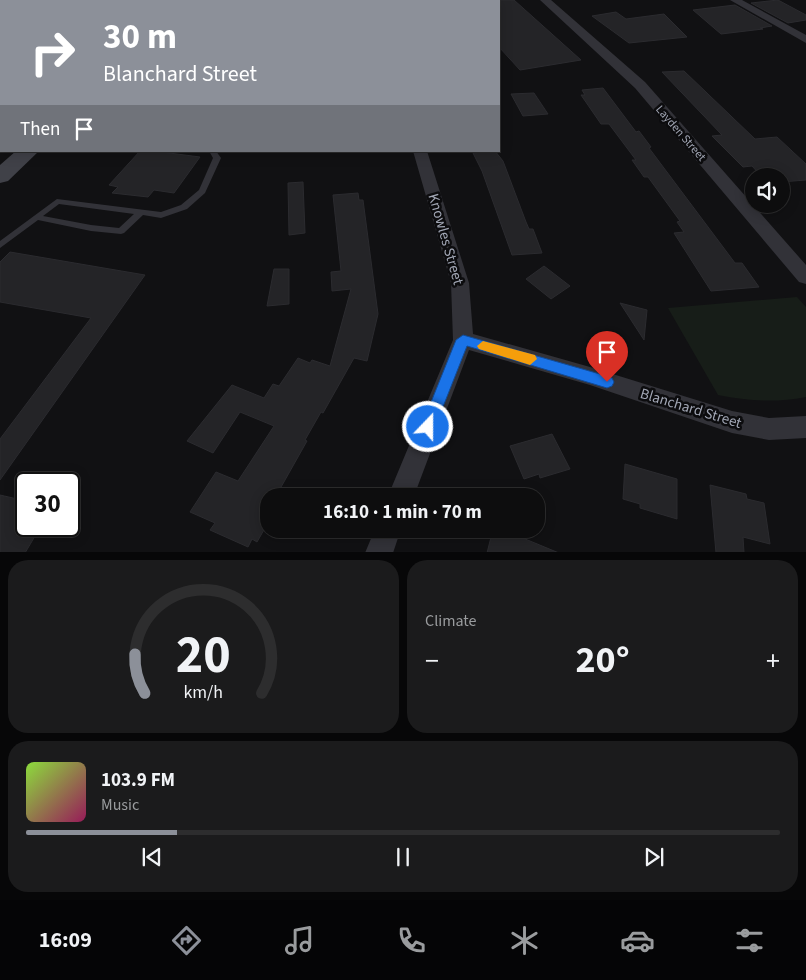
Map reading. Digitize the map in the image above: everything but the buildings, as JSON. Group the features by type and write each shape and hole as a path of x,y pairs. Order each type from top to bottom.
{"main road":[{"path":"9,164 27,152"}],"street":[{"name":"Layden Street","path":"545,0 640,85 806,277"},
{"path":"735,0 806,40"},
{"name":"Knowles Street","path":"404,488 463,340 460,283 420,152"},
{"name":"Blanchard Street","path":"463,340 590,376 732,422 769,429 806,427"},
{"path":"379,552 384,538"}],"lane":[{"path":"0,245 57,202 161,215 184,207 202,191 217,158 213,152"},
{"path":"36,217 91,228 121,231 140,213"}],"shaded area":[{"path":"797,297 806,307 806,397 773,401 740,399 718,395 668,308"}],"slow traffic":[{"path":"483,346 530,359"}],"route":[{"path":"428,427 463,340 607,382"}]}
